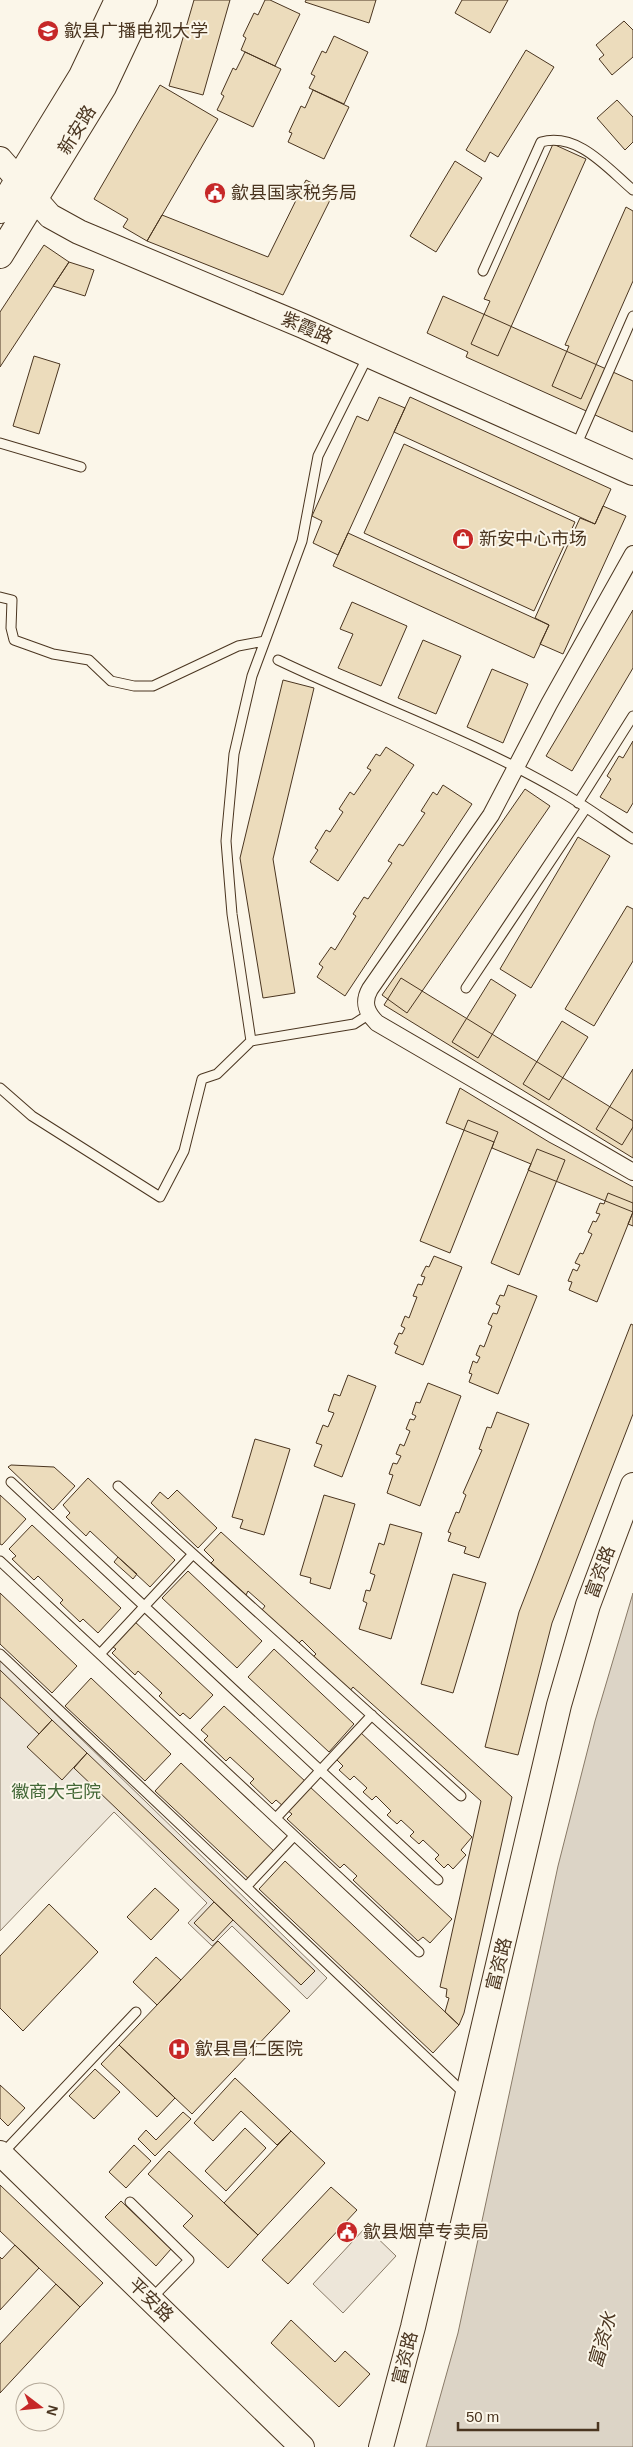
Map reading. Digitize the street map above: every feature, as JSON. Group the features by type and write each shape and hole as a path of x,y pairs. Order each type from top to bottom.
{"main road":[{"name":"新安路","path":"0,255 27,189 118,0"},
{"name":"新安路","path":"0,210 27,189 103,88 144,0"}],"street":[{"name":"紫霞路","path":"0,159 50,216 79,232 368,356 633,473"},
{"path":"633,554 491,815 366,996 368,1015 377,1023 633,1172"},
{"name":"富资路","path":"381,2447 413,2327 561,1697 588,1605 633,1485"},
{"name":"平安路","path":"1,2154 302,2447"}],"lane":[{"path":"483,271 541,142 561,139 578,145 633,190"},
{"path":"575,447 633,316"},
{"path":"251,1042 232,914 226,841 234,754 252,676 302,541 318,456 368,356"},
{"path":"0,443 81,467"},
{"path":"0,597 12,600 11,628 14,640 53,654 89,660 111,681 134,686 152,686 238,646 265,641"},
{"path":"278,660 340,690 458,740 582,805 633,839"},
{"path":"466,988 582,805 633,716"},
{"path":"0,1088 32,1116 160,1197 184,1151 202,1079 217,1074 251,1042 354,1024 368,1015"},
{"path":"11,1482 438,1880"},
{"path":"118,1486 461,1796"},
{"path":"100,1654 193,1554"},
{"path":"0,1561 419,1952"},
{"path":"0,1654 467,2096"},
{"path":"276,1818 372,1715"},
{"path":"247,1886 294,1836"},
{"path":"1,2154 136,2012"},
{"path":"130,2202 189,2260 151,2300"}],"green space":[{"name":"徽商大宅院","path":"0,1660 327,1978 307,1999 232,1926 212,1946 188,1923 207,1903 114,1812 0,1931"},
{"path":"366,2227 396,2256 343,2313 313,2284"}],"water":[{"name":"富资水","path":"633,1593 633,2447 426,2447 458,2333 558,1866 595,1721"}],"building":[{"path":"194,0 230,0 203,95 169,86"},
{"path":"265,0 270,0 300,14 275,66 241,50 246,38 243,36 254,13 258,15"},
{"path":"306,0 376,0 369,23 305,2"},
{"path":"462,0 508,0 490,33 455,13"},
{"path":"624,21 633,30 633,57 612,75 599,59 604,55 596,45"},
{"path":"334,36 368,52 344,104 309,88 315,76 311,74 322,51 326,53"},
{"path":"526,50 554,67 498,157 490,152 485,162 466,150"},
{"path":"245,52 281,69 253,127 217,110 224,96 221,94 233,68 236,70"},
{"path":"160,85 218,119 147,241 123,227 128,219 94,199"},
{"path":"313,90 349,107 324,159 288,142 292,133 289,132 301,106 305,108"},
{"path":"617,100 633,117 633,142 625,150 597,118"},
{"path":"553,144 586,159 498,356 471,344 490,301 484,299"},
{"path":"455,161 482,178 436,252 410,236"},
{"path":"306,180 333,194 283,295 147,241 162,215 268,257"},
{"path":"626,207 633,211 633,281 581,399 552,386 569,346 565,345"},
{"path":"44,245 69,262 0,367 0,312"},
{"path":"69,262 94,270 85,296 53,286"},
{"path":"443,296 633,381 633,432 466,357 468,352 427,333"},
{"path":"34,356 60,364 39,434 13,426"},
{"path":"379,397 405,408 338,555 313,543 322,521 312,516 357,416 368,421"},
{"path":"410,397 611,489 595,524 394,432"},
{"path":"404,444 575,522 534,611 364,533"},
{"path":"603,506 626,516 563,654 540,644 549,625 535,618 580,518 595,524"},
{"path":"348,533 549,625 534,658 333,566"},
{"path":"352,602 407,626 381,686 338,668 353,634 340,629"},
{"path":"633,610 633,668 572,771 546,756"},
{"path":"423,640 461,656 436,714 398,698"},
{"path":"492,669 528,684 503,743 467,727"},
{"path":"283,680 314,688 273,859 295,993 263,998 240,858"},
{"path":"633,741 633,803 627,813 600,797 611,779 607,776 619,756 623,758"},
{"path":"386,747 414,765 338,881 310,862 318,850 315,848 326,830 330,832 343,812 339,809 350,792 354,795 371,770 367,768 376,754 380,756"},
{"path":"443,785 472,804 345,996 317,977 323,967 319,964 331,947 335,950 356,916 353,914 364,897 368,899 392,863 388,861 399,844 403,846 425,813 421,811 433,792 437,795"},
{"path":"525,789 550,806 407,1013 382,995"},
{"path":"578,837 610,856 531,988 500,969"},
{"path":"627,906 633,909 633,961 594,1026 565,1009"},
{"path":"401,978 633,1121 633,1158 384,1005"},
{"path":"491,979 516,995 478,1058 452,1042"},
{"path":"562,1021 588,1037 549,1100 523,1084"},
{"path":"633,1069 633,1127 622,1145 596,1129"},
{"path":"460,1088 549,1142 633,1187 633,1212 528,1170 531,1164 492,1148 494,1142 446,1123"},
{"path":"468,1120 498,1132 450,1253 420,1241"},
{"path":"537,1149 565,1160 519,1275 491,1263"},
{"path":"608,1193 633,1203 633,1212 597,1302 569,1290 572,1282 568,1281 573,1269 577,1271 580,1265 575,1263 580,1253 583,1254 592,1234 588,1232 593,1221 596,1222 600,1214 596,1213 600,1203 604,1204"},
{"path":"633,1212 633,1226 628,1224"},
{"path":"434,1256 462,1267 423,1365 395,1353 398,1346 394,1344 399,1333 402,1334 405,1328 401,1326 405,1316 409,1318 417,1297 413,1296 418,1284 422,1285 425,1277 421,1276 426,1266 429,1267"},
{"path":"508,1285 537,1296 498,1394 469,1382 472,1374 469,1373 473,1361 477,1363 480,1357 476,1355 480,1345 484,1347 492,1326 488,1324 493,1313 497,1314 500,1306 496,1304 500,1295 504,1296"},
{"path":"631,1324 633,1325 633,1414 552,1623 518,1755 485,1747 519,1612"},
{"path":"348,1375 376,1386 342,1477 314,1466 322,1445 316,1443 323,1425 328,1427 334,1413 328,1411 334,1394 340,1396"},
{"path":"428,1383 461,1396 420,1506 387,1493 393,1475 389,1474 393,1463 397,1464 401,1456 396,1454 400,1444 404,1446 410,1431 406,1429 410,1419 414,1420 416,1416 412,1414 416,1402 420,1403"},
{"path":"497,1412 529,1424 479,1558 464,1553 466,1547 448,1541 451,1533 448,1532 456,1512 459,1513 466,1495 463,1493 482,1450 479,1449 487,1427 491,1428"},
{"path":"255,1439 290,1449 264,1535 240,1528 243,1520 232,1517"},
{"path":"11,1465 54,1467 75,1486 53,1510 8,1467"},
{"path":"88,1478 175,1560 150,1587 90,1531 86,1536 66,1517 70,1513 63,1505"},
{"path":"177,1490 217,1528 198,1548 151,1503 160,1492 168,1499"},
{"path":"0,1495 26,1519 2,1545 0,1544"},
{"path":"324,1495 355,1504 330,1589 310,1583 311,1578 300,1575"},
{"path":"390,1524 422,1533 391,1639 359,1629 367,1603 363,1601 366,1590 370,1591 375,1575 370,1573 379,1543 384,1545"},
{"path":"32,1525 121,1608 98,1633 83,1619 80,1622 60,1603 63,1600 38,1576 34,1580 12,1559 16,1556 9,1549"},
{"path":"221,1532 512,1797 464,2013 459,2025 445,2012 449,1998 446,1997 447,1989 440,1987 481,1801 353,1687 349,1692 312,1658 316,1654 302,1640 299,1643 262,1610 265,1606 248,1591 246,1595 211,1563 214,1560 204,1550"},
{"path":"118,1557 137,1574 133,1579 114,1562"},
{"path":"188,1571 262,1641 237,1668 162,1598"},
{"path":"453,1574 486,1583 453,1693 421,1684"},
{"path":"0,1593 77,1666 52,1693 0,1644"},
{"path":"133,1620 213,1695 190,1719 183,1713 180,1716 159,1696 162,1693 138,1671 135,1675 112,1653 116,1649 110,1645"},
{"path":"274,1649 354,1724 329,1752 248,1677"},
{"path":"0,1670 52,1720 39,1734 0,1697"},
{"path":"91,1678 171,1754 145,1781 65,1706"},
{"path":"224,1706 306,1782 283,1806 276,1800 272,1804 250,1783 254,1779 230,1757 226,1761 204,1740 208,1736 201,1730"},
{"path":"52,1720 87,1753 62,1780 27,1747"},
{"path":"360,1732 472,1837 461,1850 466,1855 453,1869 448,1864 444,1868 435,1859 439,1855 423,1840 419,1844 410,1836 414,1832 401,1820 397,1824 387,1815 391,1811 376,1796 372,1800 363,1792 367,1788 354,1776 350,1780 339,1770 343,1766 336,1759"},
{"path":"87,1753 315,1971 301,1985 74,1768"},
{"path":"181,1763 276,1853 251,1881 155,1791"},
{"path":"309,1786 452,1919 430,1943 423,1937 418,1941 353,1880 357,1876 344,1864 340,1868 287,1819 292,1814 287,1810"},
{"path":"285,1861 459,2025 433,2053 259,1889"},
{"path":"155,1888 179,1910 151,1940 127,1917"},
{"path":"214,1902 233,1920 213,1941 194,1923"},
{"path":"49,1904 98,1952 23,2031 0,2008 0,1956"},
{"path":"218,1941 290,2011 192,2114 119,2045"},
{"path":"156,1957 181,1980 157,2005 133,1982"},
{"path":"119,2045 175,2098 157,2117 101,2064"},
{"path":"95,2069 120,2092 94,2119 69,2096"},
{"path":"235,2078 291,2131 277,2145 241,2111 213,2141 194,2123"},
{"path":"0,2085 25,2108 8,2126 0,2118"},
{"path":"183,2112 191,2119 155,2156 138,2139 146,2130 156,2140"},
{"path":"245,2128 266,2148 226,2191 205,2171"},
{"path":"291,2131 325,2163 258,2235 224,2203"},
{"path":"134,2145 151,2161 126,2188 109,2172"},
{"path":"169,2151 258,2235 228,2268 183,2226 193,2216 148,2174"},
{"path":"0,2185 103,2283 80,2307 0,2231"},
{"path":"331,2187 357,2210 288,2284 262,2260"},
{"path":"121,2201 171,2249 156,2266 105,2217"},
{"path":"15,2245 39,2268 0,2310 0,2257 2,2259"},
{"path":"56,2284 80,2307 0,2393 0,2344"},
{"path":"291,2320 335,2362 345,2351 370,2374 339,2407 271,2343"}],"place":[{"name":"歙县广播电视大学","path":"48,31"},
{"name":"歙县国家税务局","path":"215,193"},
{"name":"新安中心市场","path":"463,539"},
{"name":"歙县昌仁医院","path":"179,2049"},
{"name":"歙县烟草专卖局","path":"347,2232"}]}
